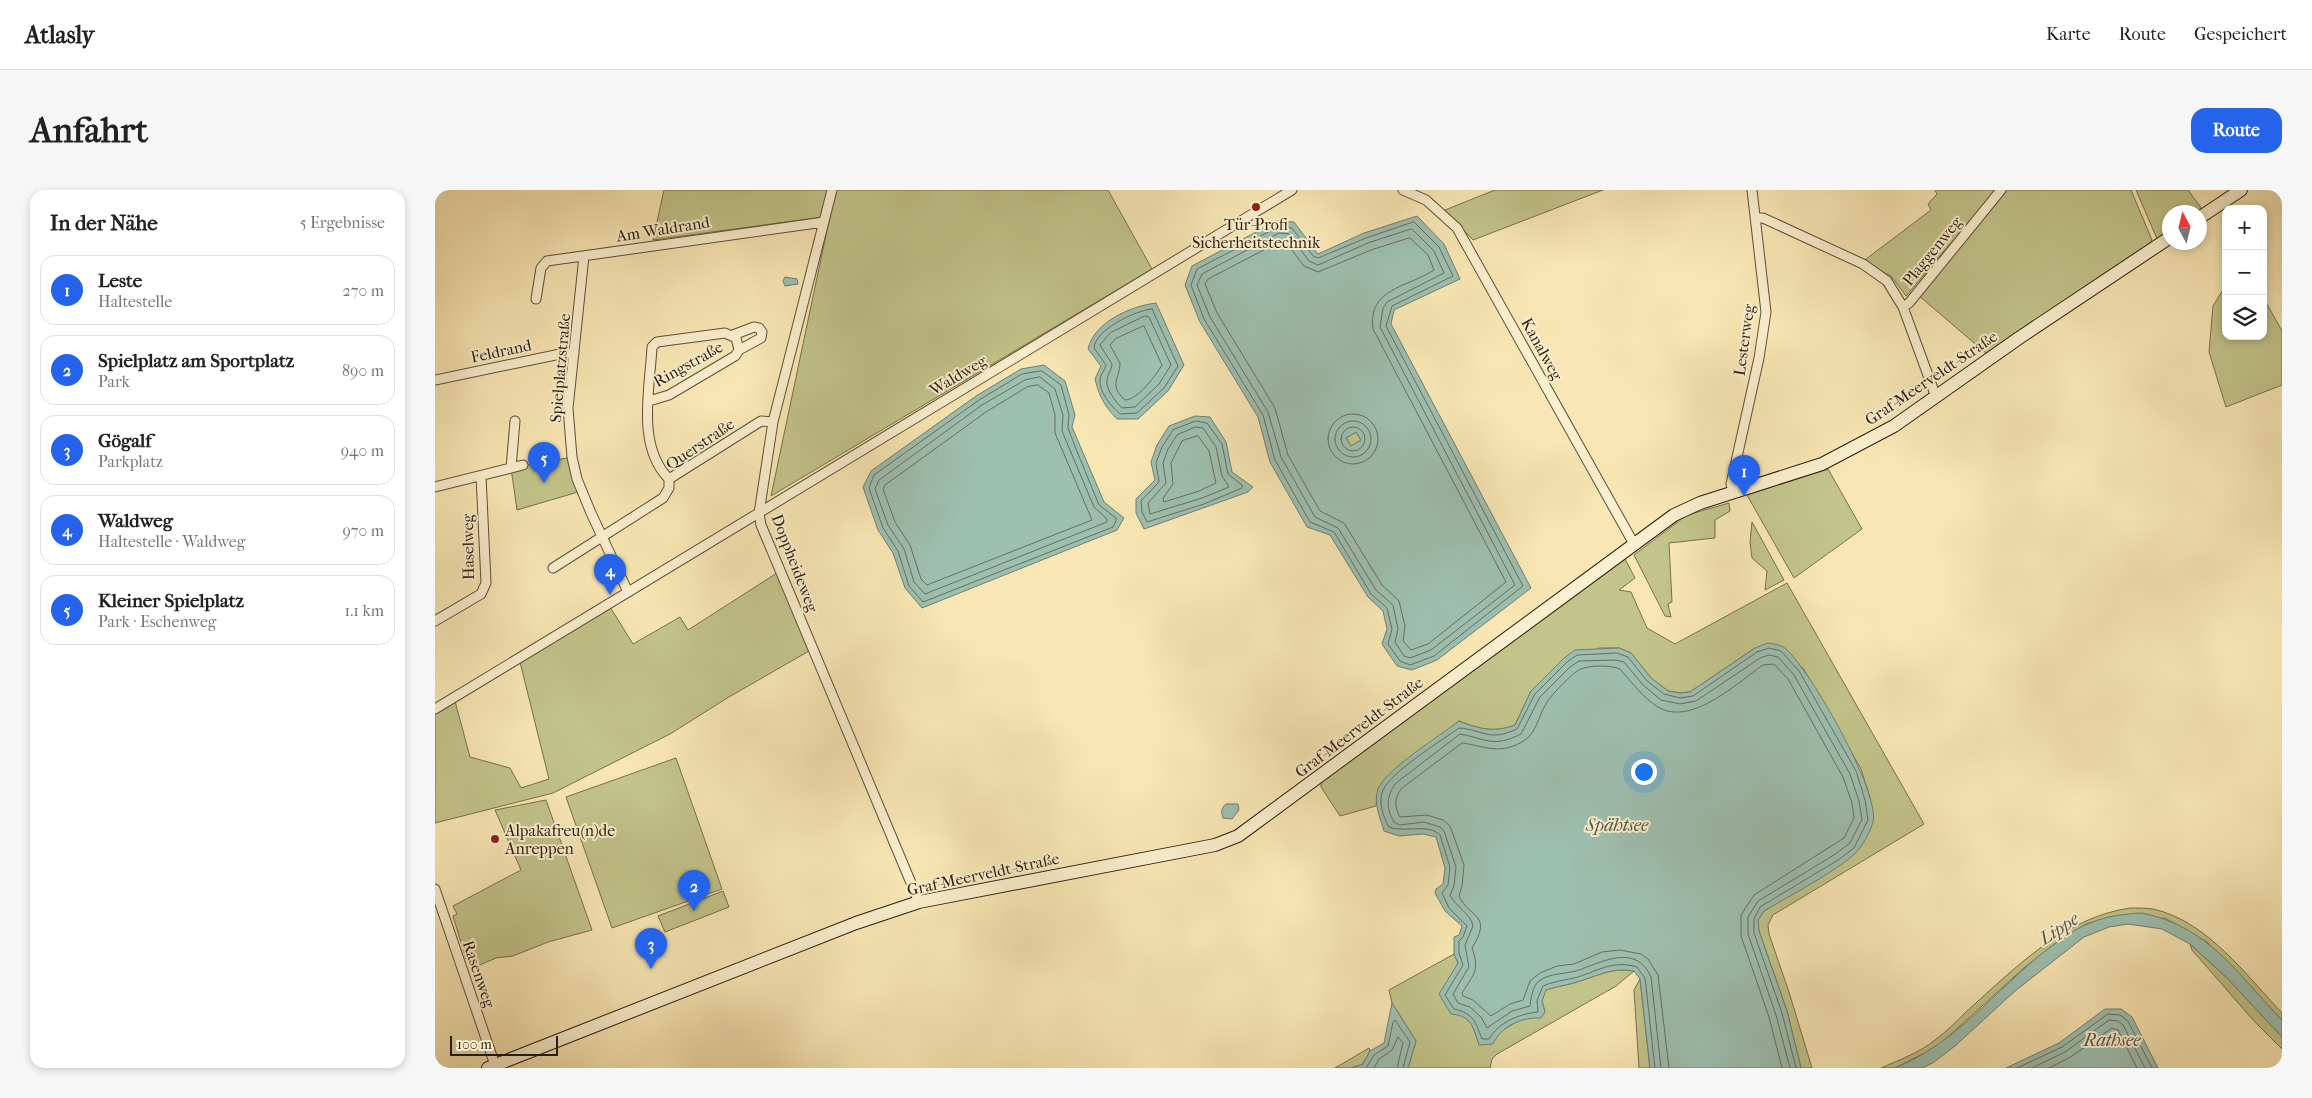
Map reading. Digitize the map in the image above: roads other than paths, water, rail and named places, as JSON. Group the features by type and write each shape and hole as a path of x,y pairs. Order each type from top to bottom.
{"main road":[{"path":"2207,213 2241,190"},
{"name":"Graf-Meerveldt-Straße","path":"493,1067 855,923 919,902 1215,845 1238,836 1633,544 1683,510 1813,467 1841,455 1902,421 2019,338 2162,243"}],"street":[{"name":"Doppheideweg","path":"832,190 773,422 759,513 761,525 919,902"},
{"name":"Waldweg","path":"435,709 1292,190"},
{"name":"Kanalweg","path":"1403,190 1426,200 1457,228 1633,544"},
{"name":"Lesterweg","path":"1733,492 1731,484 1759,358 1767,312 1752,190"},
{"name":"Plaggenweg","path":"1903,307 1909,303 2001,190"},
{"path":"1755,218 1763,218 1875,272 1887,282 1903,307 1937,396"},
{"name":"Am Waldrand","path":"537,299 543,264 547,261 815,221 824,222"},
{"name":"Spielplatzstraße","path":"584,256 568,419 572,457 581,488 604,537 606,547 628,592"},
{"name":"Ringstraße","path":"649,401 669,395 735,356 739,350 761,338 762,332 759,328 755,327 733,335 725,333 657,342 652,347 647,425 649,441 662,472 669,478"},
{"name":"Ringstraße","path":"733,335 738,342 739,350"},
{"name":"Feldrand","path":"435,380 565,353 574,354"},
{"path":"511,468 515,421"},
{"name":"Querstraße","path":"604,537 612,529 663,498 669,488 669,478 761,421 773,422"},
{"path":"435,487 523,465"},
{"name":"Haselweg","path":"435,621 481,594 486,583 481,476"},
{"path":"553,568 604,537"},
{"name":"Rasenweg","path":"435,888 493,1067"}],"water":[{"path":"1417,216 1444,244 1460,279 1394,310 1391,324 1531,588 1437,660 1412,670 1397,666 1382,644 1387,629 1383,611 1368,597 1330,535 1307,527 1270,462 1258,417 1200,322 1185,285 1192,266 1277,221 1294,222 1318,254 1364,233","holes":["1356,432 1361,440 1351,446 1346,438"]},
{"path":"785,277 797,279 798,284 785,286 783,281"},
{"path":"1156,303 1184,365 1168,391 1138,419 1117,419 1106,406 1098,391 1095,379 1101,366 1088,349 1092,339 1106,323 1125,312"},
{"path":"1044,365 1065,381 1075,415 1072,427 1104,502 1124,518 1117,530 922,608 905,588 893,553 878,530 863,487 871,471 976,396 1021,369"},
{"path":"1195,416 1210,417 1226,442 1232,472 1253,487 1248,492 1144,529 1136,513 1136,499 1155,480 1151,462 1157,445 1169,426"},
{"name":"Spähtsee","path":"1768,643 1786,649 1811,681 1855,759 1866,785 1872,807 1873,822 1871,829 1853,856 1764,911 1758,920 1759,931 1787,1011 1801,1068 1650,1068 1640,979 1634,971 1626,970 1607,972 1546,990 1542,1001 1545,1012 1541,1018 1527,1019 1513,1024 1501,1032 1493,1044 1479,1045 1468,1020 1451,1014 1439,994 1458,963 1454,954 1454,937 1459,935 1462,926 1445,911 1435,893 1436,889 1443,884 1445,868 1436,837 1423,834 1399,836 1384,831 1376,800 1378,789 1383,781 1414,753 1459,721 1487,729 1500,729 1515,725 1531,691 1564,658 1575,650 1619,648 1631,653 1651,678 1668,691 1680,693 1690,692 1755,648"},
{"path":"1226,804 1238,804 1239,810 1232,819 1223,818 1222,810"},
{"path":"2142,913 2166,920 2186,929 2221,954 2282,1020 2282,1037 2227,978 2190,944 2162,929 2128,924 2109,927 2084,937 2015,991 1955,1046 1934,1062 1923,1068 1895,1068 1937,1045 1956,1031 2027,966 2072,932 2103,919"},
{"path":"1392,1003 1416,1041 1408,1068 1351,1068 1363,1064 1370,1051 1384,1043"},
{"name":"Rathsee","path":"2105,1009 2121,1009 2132,1017 2158,1068 2006,1068 2059,1043"}],"place":[{"name":"Tür-Profi Sicherheitstechnik","path":"1256,207"},
{"name":"Kleiner Spielplatz","path":"544,483"},
{"name":"Leste","path":"1744,496"},
{"name":"Waldweg","path":"610,595"},
{"name":"Alpakafreu(n)de Anreppen","path":"495,839"},
{"name":"Spielplatz am Sportplatz","path":"694,911"},
{"name":"Gögalf","path":"651,969"}],"water label":[{"name":"Lippe","path":"2059,929"}]}
